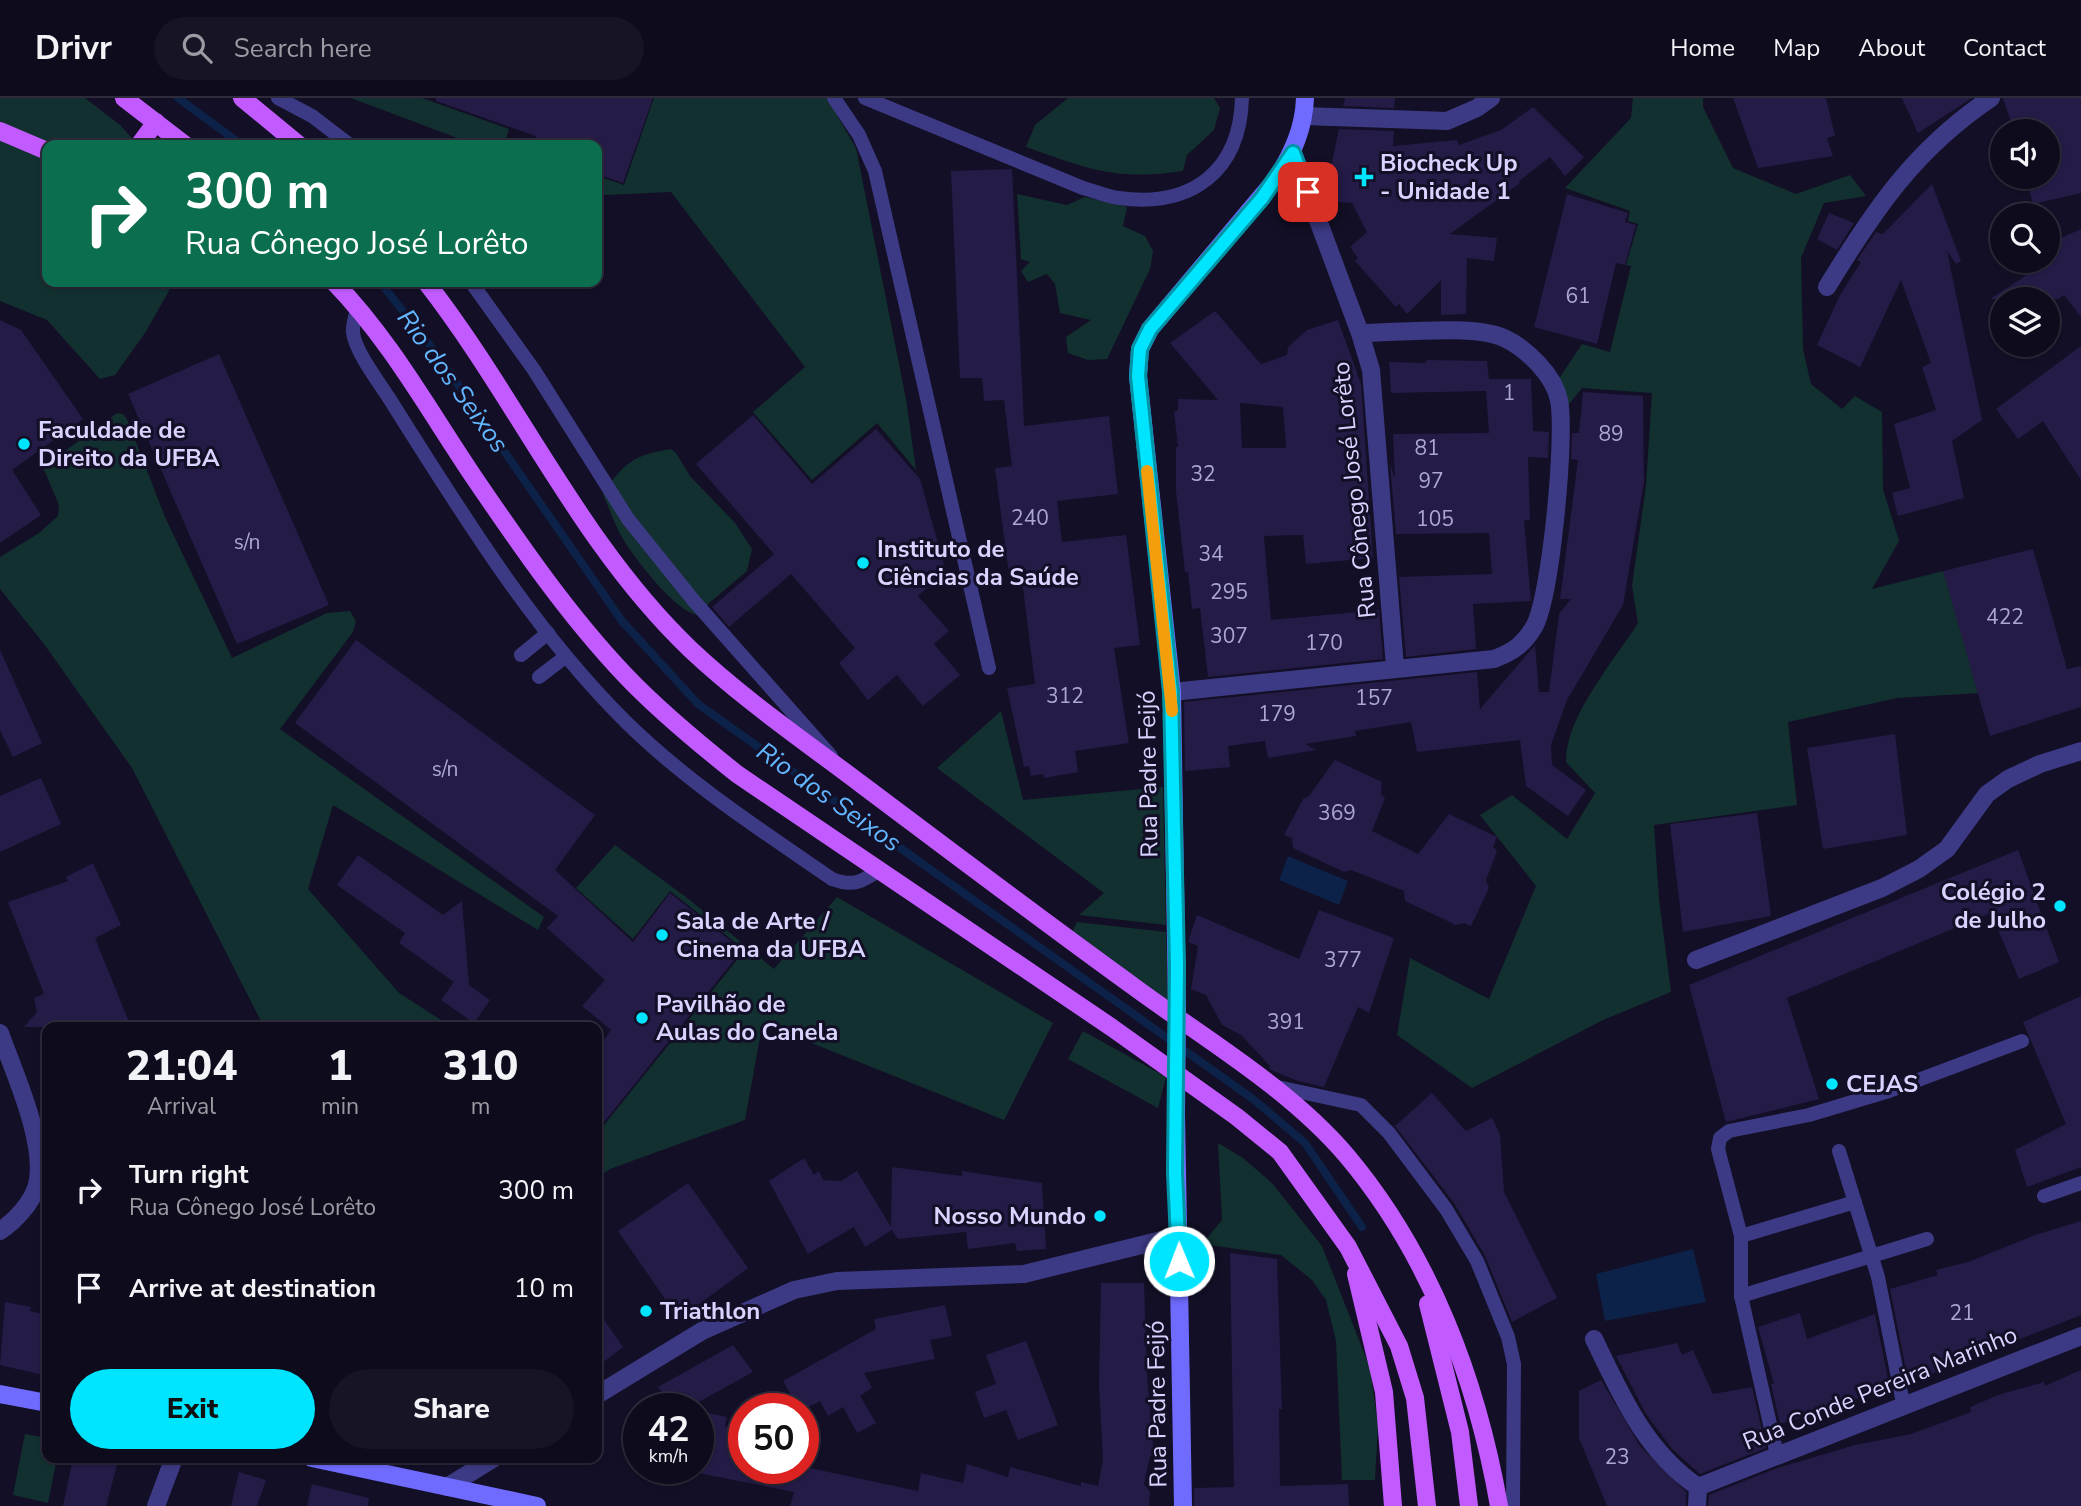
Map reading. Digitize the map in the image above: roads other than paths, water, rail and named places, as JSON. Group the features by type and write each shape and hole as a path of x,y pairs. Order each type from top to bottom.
{"main road":[{"path":"124,98 179,140"},
{"path":"242,98 293,140"},
{"name":"Rua Padre Feijó","path":"1183,1506 1171,692 1138,376 1140,349 1150,329 1262,198 1293,153 1305,107"},
{"path":"143,140 156,122"},
{"path":"0,131 42,149"},
{"path":"339,287 358,306 398,358 531,559 577,620 625,676 684,731 737,774 1237,1117 1280,1152 1348,1247 1399,1346 1415,1398 1427,1506"},
{"path":"430,287 490,373 563,489 647,603 688,647 739,692 1032,914 1305,1113 1345,1155 1384,1205 1413,1251 1465,1371 1484,1435 1499,1506"},
{"path":"1348,1247 1370,1325 1384,1392 1393,1506"},
{"path":"1413,1251 1460,1432 1469,1506"},
{"path":"0,1394 42,1402"},
{"path":"335,1463 537,1506"}],"street":[{"path":"1305,107 1447,121 1477,108 1491,98"},
{"path":"1827,287 1875,209 1904,173 1971,112 1992,98"},
{"name":"Rua Cônego José Lorêto","path":"1293,153 1360,333 1371,370 1395,667"},
{"path":"1171,692 1395,667 1494,659 1517,650 1536,625 1552,549 1562,432 1559,398 1548,376 1530,356 1503,338 1477,332 1360,333"},
{"path":"1696,960 1882,888 1919,869 1947,849 1987,794 2008,779 2081,751"},
{"path":"0,1033 34,1133 39,1164 37,1186 29,1203 0,1231"},
{"path":"602,1392 702,1331 794,1290 837,1281 1024,1274 1178,1236"},
{"name":"Rua Conde Pereira Marinho","path":"1698,1487 1903,1403 2081,1336"},
{"path":"1594,1339 1628,1409 1654,1448 1676,1472 1698,1487 1697,1506"},
{"path":"156,1506 172,1463"},
{"path":"447,1487 486,1463"}],"lane":[{"path":"278,98 312,117 343,140"},
{"path":"834,98 859,135 875,171 989,668"},
{"path":"865,98 1083,188 1120,198 1157,198 1186,191 1215,175 1230,154 1241,127 1242,98"},
{"path":"475,287 534,370 628,519 694,601 757,669 843,770"},
{"path":"358,306 352,333 361,351 449,492 565,657 627,723 667,760 832,879 848,885 861,882 879,870"},
{"path":"521,655 548,634"},
{"path":"539,677 565,657"},
{"path":"1777,1455 1741,1296 1741,1236 1718,1149 1720,1138 1729,1131 1836,1107 2022,1041"},
{"path":"1269,1086 1362,1105 1389,1133 1446,1209 1477,1261 1508,1337 1514,1364 1513,1506"},
{"path":"1839,1151 1872,1256 1903,1403"},
{"path":"2044,1196 2081,1183"},
{"path":"1741,1236 1855,1202"},
{"path":"1741,1296 1927,1238"}],"water":[{"path":"1288,856 1348,881 1339,905 1279,880"},
{"path":"1693,1249 1706,1302 1605,1321 1596,1274"}],"waterway":[{"name":"Rio dos Seixos","path":"178,98 235,140"},
{"name":"Rio dos Seixos","path":"384,287 436,353 622,621 698,704 1253,1099 1305,1143 1362,1227"}],"place":[{"name":"Biocheck Up - Unidade 1","path":"1364,177"},
{"name":"Faculdade de Direito da UFBA","path":"24,444"},
{"name":"Instituto de Ciências da Saúde","path":"863,563"},
{"name":"Colégio 2 de Julho","path":"2060,906"},
{"name":"Sala de Arte / Cinema da UFBA","path":"662,935"},
{"name":"Pavilhão de Aulas do Canela","path":"642,1018"},
{"name":"CEJAS","path":"1832,1084"},
{"name":"Nosso Mundo","path":"1100,1216"},
{"name":"Triathlon","path":"646,1311"}]}
